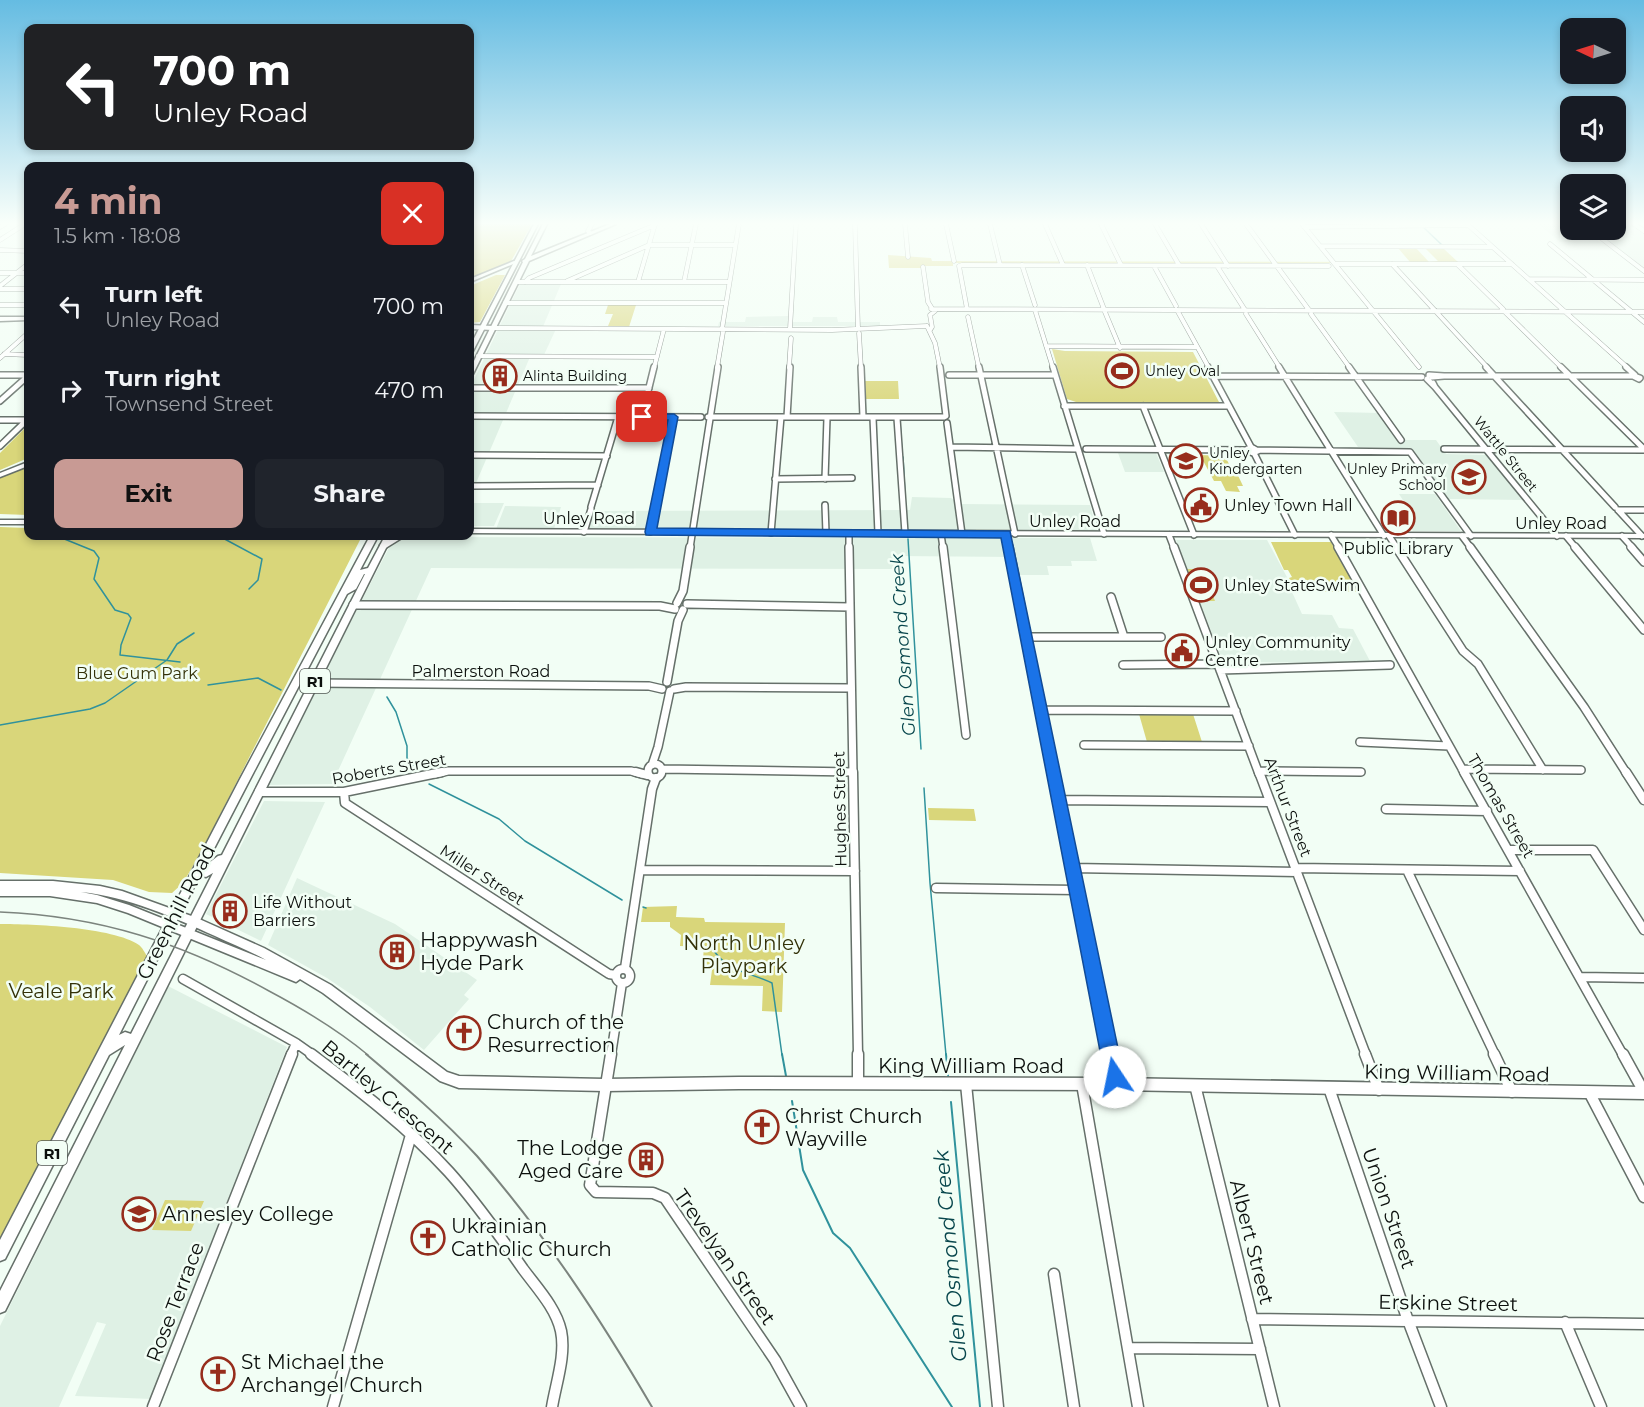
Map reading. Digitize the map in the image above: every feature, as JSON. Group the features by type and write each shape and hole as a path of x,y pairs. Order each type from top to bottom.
{"highway":[{"path":"474,342 501,290"},
{"path":"474,365 512,290"},
{"path":"494,303 505,303"},
{"path":"474,347 485,344"},
{"path":"364,540 366,549"},
{"name":"Greenhill Road","path":"0,1254 243,782 372,540"},
{"name":"Greenhill Road","path":"0,1306 386,540"},
{"path":"341,597 353,587 361,572 371,570"},
{"path":"271,730 287,716 295,722"},
{"path":"243,782 250,791 259,792"},
{"path":"200,866 201,871 206,872 228,853"},
{"path":"105,1052 125,1038 132,1041"}],"main road":[{"path":"1,321 24,320"},
{"path":"474,328 493,328"},
{"path":"0,474 24,464"},
{"path":"0,522 24,522"},
{"name":"Unley Road","path":"474,531 1643,536"},
{"path":"382,548 395,540"},
{"name":"King William Road","path":"0,885 53,885 100,890 176,914 190,927 327,989 451,1080 477,1083 605,1085 1116,1084 1644,1093"},
{"name":"King William Road","path":"0,892 50,892 97,899 170,926 190,927"}],"street":[{"path":"625,968 692,532 705,417 728,290"},
{"path":"790,329 792,290"},
{"path":"857,290 863,417"},
{"path":"926,290 928,302 933,310"},
{"path":"963,290 967,309"},
{"path":"1029,290 1104,534"},
{"path":"1097,290 1120,348"},
{"path":"1166,290 1248,448"},
{"path":"1232,290 1386,536 1463,651 1478,664 1543,770"},
{"path":"1293,290 1401,440"},
{"name":"Wattle Street","path":"1356,290 1557,536"},
{"path":"1416,290 1643,536"},
{"path":"1483,290 1644,450"},
{"path":"1540,290 1644,384"},
{"path":"1605,290 1644,322"},
{"path":"505,303 726,303"},
{"path":"0,305 24,305"},
{"path":"933,310 1035,308 1105,311 1176,308 1246,312 1503,310 1644,312"},
{"path":"493,328 858,331 932,327 930,315 933,310"},
{"path":"968,317 1015,534"},
{"path":"928,328 940,374 962,534"},
{"path":"642,417 664,329"},
{"path":"2,356 24,337"},
{"path":"771,533 791,338"},
{"path":"1046,346 1197,347"},
{"path":"2,356 24,355"},
{"path":"478,356 657,357"},
{"path":"0,375 24,376"},
{"path":"949,375 1055,375"},
{"path":"1212,376 1637,377"},
{"path":"0,401 24,380"},
{"path":"474,388 649,388"},
{"path":"1064,406 1228,406"},
{"path":"1143,406 1194,535"},
{"path":"474,416 873,417 946,420"},
{"path":"584,532 618,417"},
{"path":"650,532 674,417"},
{"path":"873,417 878,533"},
{"path":"825,479 826,418"},
{"path":"897,418 905,533"},
{"path":"0,420 24,420"},
{"path":"0,446 24,424"},
{"path":"951,447 1077,449"},
{"path":"1086,449 1406,450 1413,455 1471,536"},
{"path":"1444,449 1644,450"},
{"path":"1256,451 1294,535"},
{"path":"474,455 607,456"},
{"path":"775,478 852,478"},
{"path":"474,486 598,486"},
{"path":"825,505 826,533"},
{"path":"1617,508 1644,510"},
{"name":"Hughes Street","path":"849,533 858,1083"},
{"path":"941,534 966,735"},
{"path":"1006,534 1116,1084"},
{"name":"Arthur Street","path":"1169,535 1379,1090"},
{"name":"Thomas Street","path":"1331,535 1644,1093"},
{"path":"1462,536 1584,707 1644,800"},
{"path":"1566,536 1644,630"},
{"path":"1622,536 1644,561"},
{"path":"1111,597 1124,637"},
{"path":"353,605 850,607"},
{"path":"1027,637 1161,637"},
{"path":"1123,665 1293,669 1306,666 1390,665"},
{"name":"Palmerston Road","path":"314,684 851,688"},
{"path":"1042,710 1236,711"},
{"path":"1360,742 1449,746"},
{"path":"1084,745 1249,746"},
{"path":"1462,769 1581,770"},
{"name":"Roberts Street","path":"259,792 344,792 448,771 853,772"},
{"path":"1258,771 1361,772"},
{"name":"Miller Street","path":"344,792 345,803 609,974 615,975"},
{"path":"1060,800 1270,802"},
{"path":"1386,809 1487,811"},
{"path":"1509,850 1593,850 1644,930"},
{"path":"1073,868 1520,871"},
{"path":"640,870 855,871"},
{"path":"1407,870 1512,1092"},
{"path":"936,888 1078,891"},
{"path":"622,983 617,981 615,975 618,970 625,968"},
{"path":"622,983 630,976 630,972 625,968"},
{"path":"1580,977 1644,978"},
{"name":"Bartley Crescent","path":"183,979 296,1042 351,1084 411,1135 449,1172 487,1218 550,1306 561,1329 563,1347 552,1407"},
{"path":"605,1085 622,983"},
{"name":"Rose Terrace","path":"153,1407 296,1042"},
{"path":"966,1084 998,1407"},
{"path":"1082,1084 1138,1407"},
{"name":"Trevelyan Street","path":"605,1085 590,1179 592,1188 596,1192 653,1193 665,1198 775,1360 801,1407"},
{"name":"Albert Street","path":"1195,1085 1274,1407"},
{"name":"Union Street","path":"1329,1088 1408,1320 1441,1407"},
{"path":"1589,1092 1644,1197"},
{"path":"333,1407 411,1135"},
{"path":"1054,1274 1074,1407"},
{"name":"Erskine Street","path":"1252,1319 1644,1324"},
{"path":"1565,1322 1601,1407"},
{"path":"1128,1348 1260,1349"}],"shaded area":[{"path":"517,290 559,290 542,329 556,329 543,357 530,357 474,488 474,380"},
{"path":"788,316 788,322 812,322 813,317 837,317 838,322 880,322 880,326 718,326 719,322 745,322 746,317"},
{"name":"Unley Primary School","path":"1334,412 1380,413 1399,440 1436,440 1446,454 1488,455 1524,500 1449,499 1413,450 1358,447"},
{"path":"1118,453 1156,453 1164,472 1125,472"},
{"path":"1399,494 1435,494 1461,531 1413,531 1398,508 1408,508"},
{"path":"912,497 951,498 960,504 1090,505 1097,531 586,530 592,511 910,510"},
{"path":"474,503 504,503 494,526 474,526"},
{"path":"505,506 561,507 554,529 496,529"},
{"path":"474,537 1090,538 1097,561 1071,561 1072,566 1047,566 1049,575 1018,575 1014,557 898,556 898,569 431,568 332,784 266,785 392,542 399,540 474,540"},
{"path":"1176,540 1267,540 1295,592 1292,592 1302,614 1332,615 1339,628 1353,629 1371,663 1223,662"},
{"path":"264,801 325,802 261,941 206,914"},
{"path":"297,878 395,924 477,980 464,995 469,999 424,1050 370,1007 327,978 268,945"},
{"name":"Annesley College","path":"168,986 287,1047 152,1399 75,1396 106,1324 97,1322 59,1407 0,1407 0,1326"}],"green space":[{"path":"474,290 497,290 480,322 474,323"},
{"path":"608,305 636,305 629,327 608,326 613,314 605,314"},
{"path":"1052,349 1193,352 1219,402 1076,402 1067,399"},
{"path":"864,381 898,381 899,399 865,399"},
{"path":"24,429 24,460 0,470 0,453"},
{"path":"1200,455 1225,456 1230,466 1234,467 1243,486 1237,486 1240,492 1226,491 1221,481 1214,481"},
{"path":"24,467 24,515 0,514 0,477"},
{"name":"Blue Gum Park","path":"0,527 24,528 24,540 360,540 200,854 183,883 172,893 149,892 113,880 0,873"},
{"path":"1271,542 1331,542 1359,592 1296,592 1289,578 1292,577 1288,570 1284,570"},
{"name":"Unley StateSwim","path":"1187,569 1202,569 1215,601 1199,601"},
{"path":"1139,714 1193,714 1202,742 1147,742"},
{"path":"928,808 974,809 976,821 929,820"},
{"name":"North Unley Playpark","path":"677,906 676,917 704,918 705,922 785,923 782,1012 762,1011 763,986 710,985 712,970 702,970 704,947 680,946 681,935 670,927 670,922 641,922 643,907"},
{"name":"Veale Park","path":"0,924 72,928 111,934 139,945 147,956 0,1241"},
{"path":"165,1200 204,1201 191,1231 152,1230"}],"waterway":[{"name":"Glen Osmond Creek","path":"900,422 902,453"},
{"name":"Glen Osmond Creek","path":"903,457 905,496"},
{"name":"Glen Osmond Creek","path":"905,500 906,508"},
{"name":"Glen Osmond Creek","path":"908,539 921,749"},
{"path":"67,540 94,551 99,558 94,579 115,610 128,614 131,618 121,645 120,655 166,660"},
{"path":"226,540 262,559 258,580 249,589"},
{"path":"166,660 177,644 194,633"},
{"path":"0,725 90,709 105,703 166,660"},
{"path":"166,660 180,662"},
{"path":"208,685 258,678 281,690"},
{"path":"387,697 396,712 407,746 407,758 417,770"},
{"path":"429,784 499,819 525,841 622,900"},
{"name":"Glen Osmond Creek","path":"924,788 930,883 946,1055"},
{"path":"712,948 731,967 772,983 782,1055"},
{"path":"782,1054 786,1076"},
{"name":"Glen Osmond Creek","path":"946,1054 948,1076"},
{"path":"792,1101 803,1170 833,1233 850,1248 952,1407"},
{"name":"Glen Osmond Creek","path":"951,1102 980,1407"}],"tram line":[{"path":"0,912 72,919 106,926 172,946 237,974 282,998 368,1055"},
{"path":"366,1054 451,1129 502,1186 549,1246 612,1341 652,1407"}],"place":[{"name":"Unley Oval","path":"1122,371"},
{"name":"Alinta Building","path":"500,376"},
{"name":"Unley Kindergarten","path":"1186,461"},
{"name":"Unley Primary School","path":"1469,477"},
{"name":"Unley Town Hall","path":"1201,505"},
{"name":"Public Library","path":"1398,518"},
{"name":"Unley StateSwim","path":"1201,585"},
{"name":"Unley Community Centre","path":"1182,651"},
{"name":"Life Without Barriers","path":"230,911"},
{"name":"Happywash Hyde Park","path":"397,952"},
{"name":"Church of the Resurrection","path":"464,1033"},
{"name":"Christ Church Wayville","path":"762,1127"},
{"name":"The Lodge Aged Care","path":"646,1160"},
{"name":"Annesley College","path":"139,1214"},
{"name":"Ukrainian Catholic Church","path":"428,1238"},
{"name":"St Michael the Archangel Church","path":"218,1374"}],"route":[{"path":"642,417 674,417 650,532 1006,534 1115,1077"}]}
